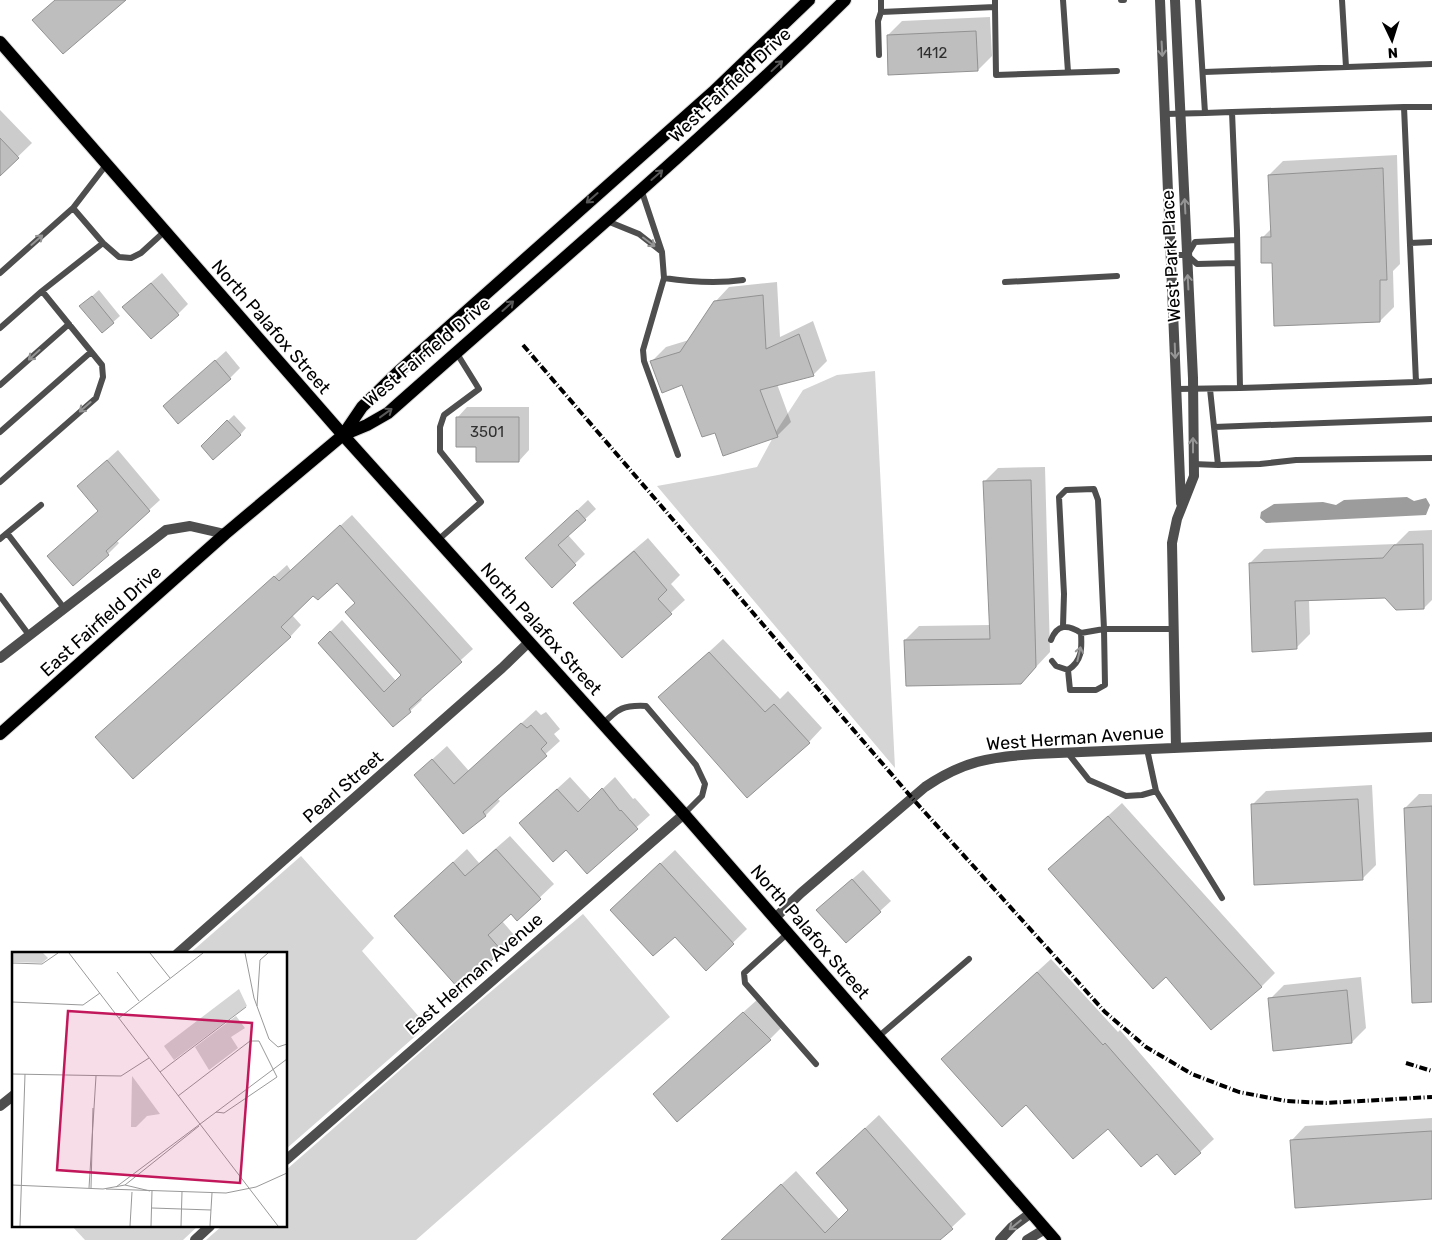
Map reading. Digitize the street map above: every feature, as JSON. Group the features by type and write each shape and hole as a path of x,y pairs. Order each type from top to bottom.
{"main road":[{"name":"West Fairfield Drive","path":"344,435 362,407 398,372 713,92 809,0"},
{"name":"West Fairfield Drive","path":"344,435 388,413 717,122 787,58 845,0"},
{"name":"North Palafox Street","path":"0,42 164,232 684,814 1055,1240"},
{"name":"East Fairfield Drive","path":"0,734 225,534 344,435"}],"street":[{"name":"West Park Place","path":"1160,0 1181,508"},
{"name":"West Park Place","path":"1176,0 1193,389 1194,476 1177,519 1172,543 1176,748"},
{"name":"East Fairfield Drive","path":"0,658 166,530 190,526 225,534"},
{"name":"Pearl Street","path":"179,952 495,675 529,642"},
{"name":"West Herman Avenue","path":"775,918 899,809 941,776 969,764 987,759 1067,752 1432,737"},
{"name":"East Herman Avenue","path":"288,1158 684,814"},
{"path":"0,1106 12,1097"},
{"path":"1000,1240 1012,1227 1031,1213"},
{"path":"194,1240 208,1228"},
{"path":"1028,1240 1045,1228"}],"lane":[{"path":"879,55 878,21 881,12 881,0"},
{"path":"1063,0 1068,72"},
{"path":"1198,0 1204,72 1205,113"},
{"path":"1342,0 1346,67"},
{"path":"881,12 995,3 996,75 1117,71"},
{"path":"1204,72 1432,64"},
{"path":"1165,114 1432,106"},
{"path":"1404,107 1416,382"},
{"path":"1232,112 1240,388"},
{"path":"0,273 73,208 106,165"},
{"path":"641,189 662,252 664,278 643,350 644,361 678,455"},
{"path":"73,208 119,257 131,258 141,253 164,232"},
{"path":"606,220 639,234 662,252"},
{"path":"1187,255 1195,242 1237,240"},
{"path":"1410,243 1432,242"},
{"path":"0,328 42,291 104,243"},
{"path":"1171,255 1187,255 1197,264 1237,263"},
{"path":"1005,282 1117,276"},
{"path":"664,278 693,282 743,280"},
{"path":"0,482 96,398 103,377 102,365 42,291"},
{"path":"0,386 69,324"},
{"path":"0,432 91,352"},
{"path":"438,540 481,502 440,451 440,427 444,415 479,389 456,352"},
{"path":"1177,389 1432,381"},
{"path":"1210,389 1218,465"},
{"path":"1214,426 1432,419"},
{"path":"1193,464 1260,464 1296,460 1432,458"},
{"path":"1063,626 1064,594 1059,497 1066,490 1094,490 1098,500 1105,685 1096,690 1070,690 1068,670"},
{"path":"0,539 41,505"},
{"path":"7,534 64,608"},
{"path":"0,596 29,635"},
{"path":"1051,640 1054,632 1063,626 1073,627 1081,632 1104,629 1174,629"},
{"path":"1068,670 1076,665 1080,656 1081,632"},
{"path":"1052,661 1056,666 1068,670"},
{"path":"603,724 611,716 628,705 646,706 696,765 705,784 702,796 684,814"},
{"path":"1147,749 1156,791 1222,898"},
{"path":"1067,752 1089,780 1126,796 1142,795 1156,791"},
{"path":"788,934 744,973 745,983 816,1064"},
{"path":"878,1037 968,959"}],"shaded area":[{"path":"875,371 895,768 657,486 757,467 777,430 803,390 837,375"},
{"path":"1407,497 1414,501 1426,498 1430,505 1426,515 1266,523 1260,518 1261,512 1274,504 1323,502 1336,505 1344,500"},
{"path":"301,856 374,938 362,951 427,1026 288,1147 288,952 191,952"},
{"path":"583,914 670,1017 416,1240 206,1240 220,1228 288,1228 288,1168 455,1022"},
{"path":"74,1228 196,1228 183,1240 85,1240"}],"building":[{"path":"55,0 126,0 63,54 32,20"},
{"path":"976,31 978,71 888,75 887,35"},
{"path":"0,138 19,158 0,176"},
{"path":"1383,168 1387,280 1380,280 1380,322 1274,326 1272,263 1261,263 1261,237 1271,237 1268,175"},
{"path":"151,283 179,315 151,339 122,307"},
{"path":"763,295 766,349 799,334 814,376 760,390 778,437 723,456 715,433 702,437 682,385 662,393 650,361 680,352 714,301"},
{"path":"92,296 114,323 102,333 79,306"},
{"path":"215,360 231,379 178,424 163,406"},
{"path":"456,417 519,417 519,462 476,462 476,447 456,447"},
{"path":"227,420 241,435 213,460 201,446"},
{"path":"107,460 150,511 106,551 109,555 73,586 47,556 98,511 77,486"},
{"path":"1031,480 1036,667 1021,684 906,686 904,640 990,639 983,481"},
{"path":"577,510 586,520 558,545 576,565 552,588 525,558"},
{"path":"340,525 462,662 409,709 411,712 393,727 318,643 330,631 384,692 401,675 345,612 355,603 337,583 318,600 313,596 281,627 291,637 133,779 95,737 274,576 279,581"},
{"path":"1423,544 1424,609 1396,610 1385,598 1295,601 1297,649 1252,652 1249,563 1383,558 1394,545"},
{"path":"634,551 667,590 658,599 672,614 622,658 573,603"},
{"path":"709,652 765,712 774,704 810,743 747,798 658,697"},
{"path":"521,723 527,728 531,725 547,743 541,749 547,756 483,812 486,816 463,834 414,775 432,759 454,784"},
{"path":"602,788 620,811 638,829 587,874 566,850 553,862 519,823 557,789 578,812"},
{"path":"1358,799 1363,880 1254,885 1251,804"},
{"path":"1432,806 1432,1002 1412,1003 1404,808"},
{"path":"1108,816 1262,987 1211,1030 1166,977 1153,989 1048,869"},
{"path":"496,849 541,899 517,921 511,914 488,935 502,951 459,989 394,916 453,862 465,876"},
{"path":"660,863 734,944 706,971 675,937 653,956 610,910"},
{"path":"852,879 881,912 846,943 816,910"},
{"path":"1037,972 1103,1045 1105,1043 1201,1153 1175,1175 1157,1154 1141,1167 1108,1129 1073,1159 1026,1105 1002,1127 941,1059"},
{"path":"1347,990 1352,1043 1273,1051 1268,998"},
{"path":"743,1012 771,1040 677,1122 653,1094"},
{"path":"865,1128 953,1229 940,1240 721,1240 781,1184 825,1233 848,1210 816,1173"},
{"path":"1432,1131 1432,1199 1295,1208 1290,1140"}],"railway":[{"path":"523,345 912,798 1105,1012 1146,1047 1192,1074 1239,1092 1286,1101 1326,1103 1432,1097"},
{"path":"1406,1063 1432,1071"}]}
